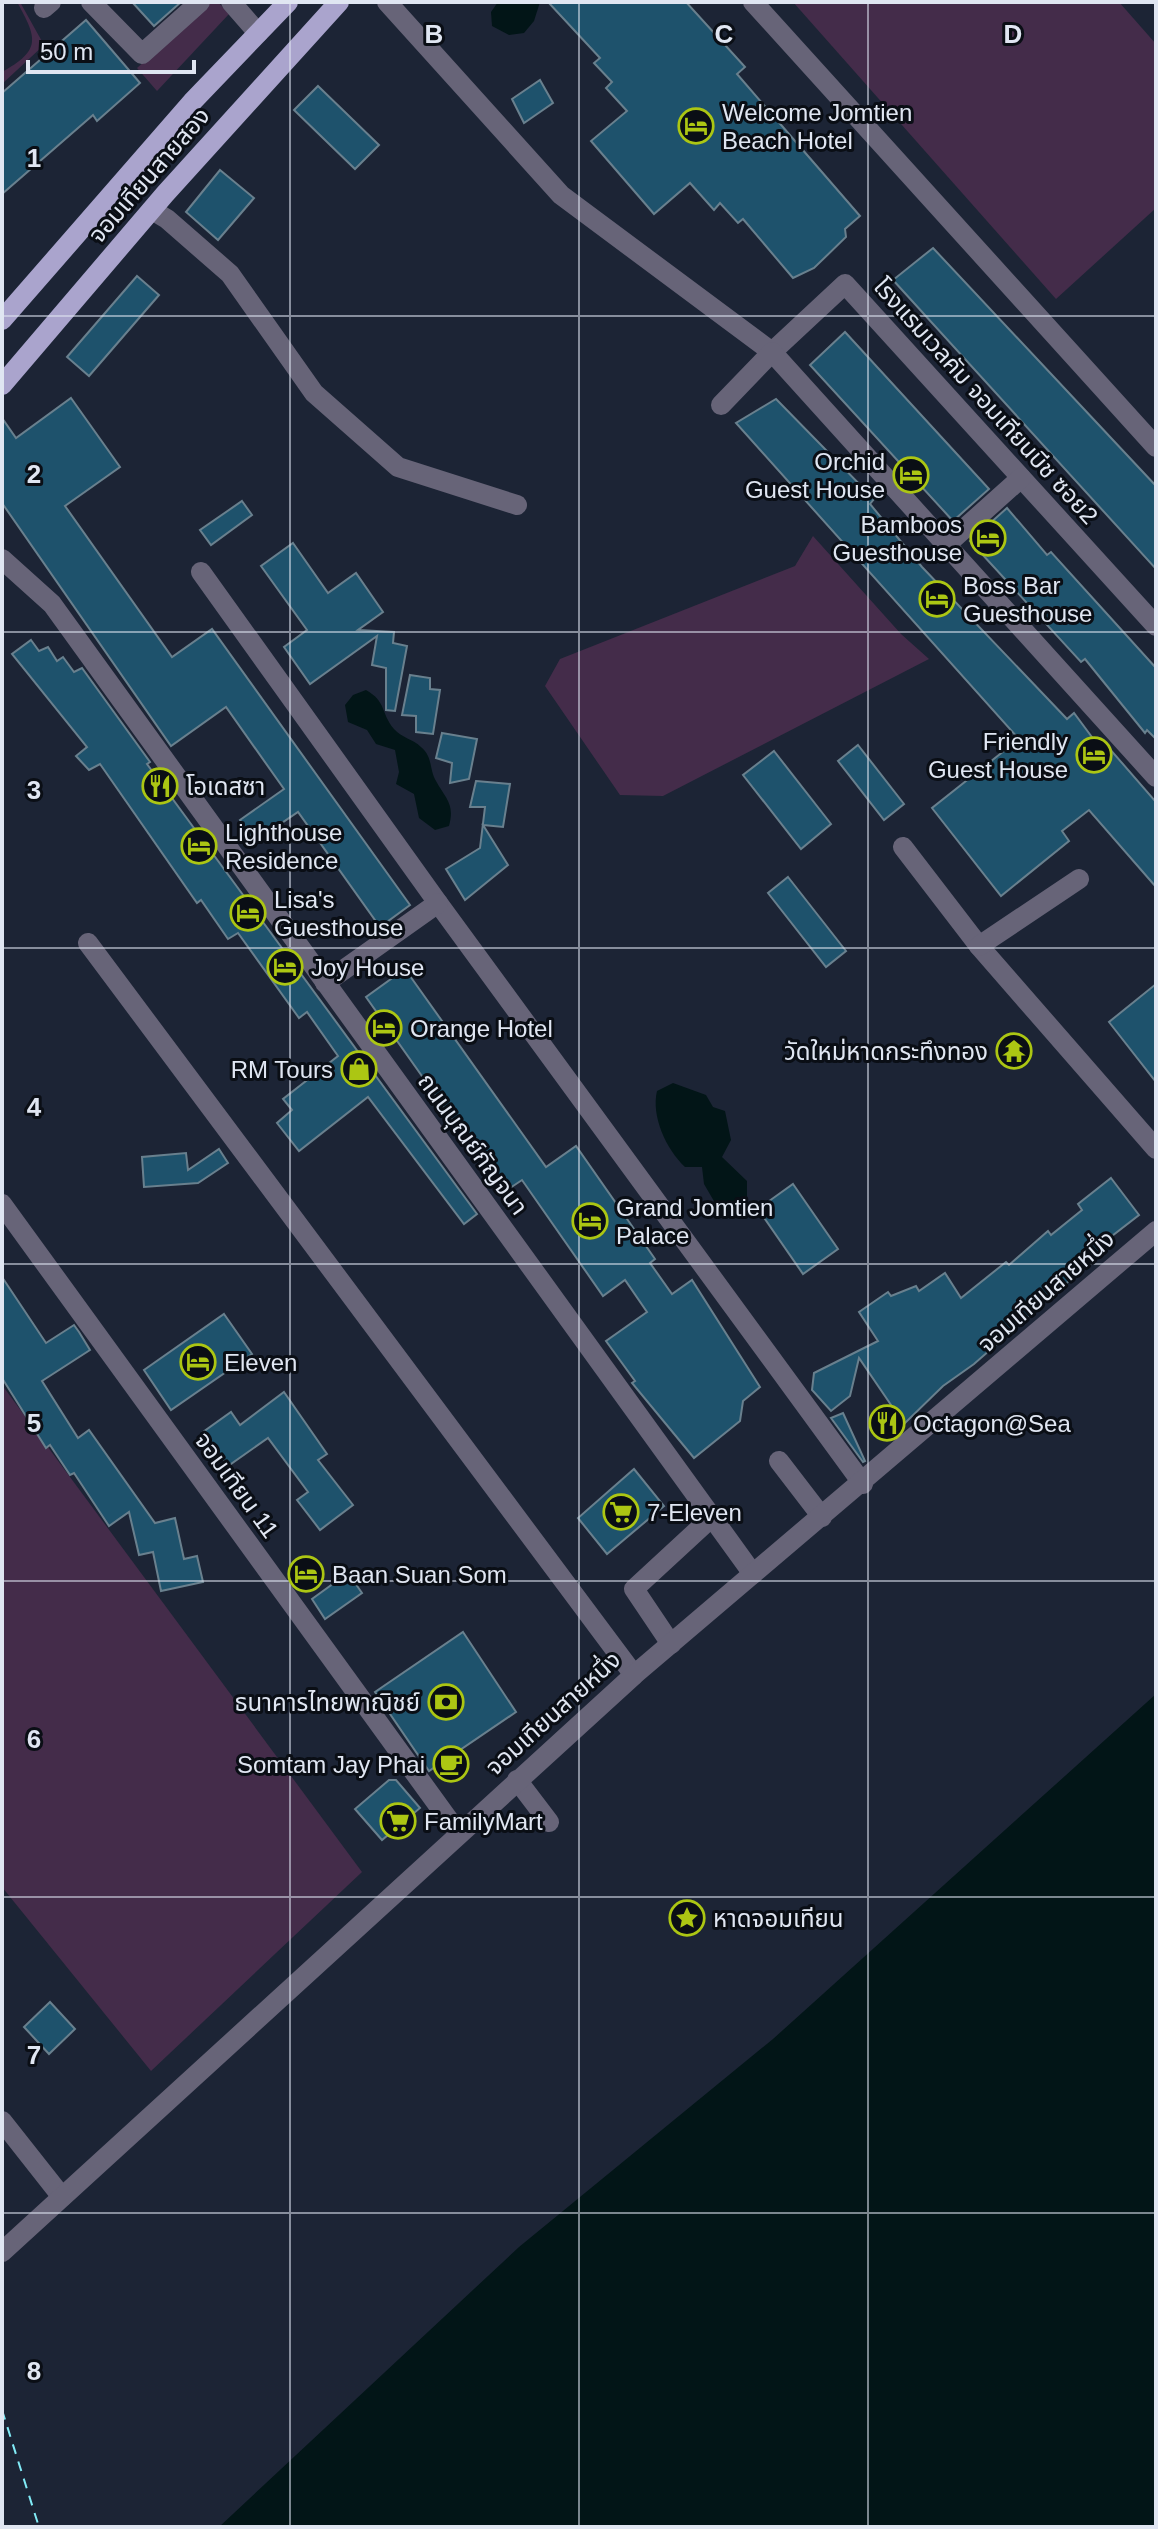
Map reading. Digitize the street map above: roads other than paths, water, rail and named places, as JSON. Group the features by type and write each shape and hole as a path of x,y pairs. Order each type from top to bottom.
{"main road":[{"name":"จอมเทียนสายสอง","path":"2,320 192,102 288,2"},
{"name":"จอมเทียนสายสอง","path":"2,385 152,210 339,2"}],"street":[{"path":"91,2 142,54 200,2"},
{"path":"231,2 258,33"},
{"path":"387,2 561,195 772,352 1156,777"},
{"path":"753,2 1156,447"},
{"path":"152,210 167,219 230,274 314,393 398,467 517,505"},
{"name":"โรงแรมเวลคัม จอมเทียนบีช ซอย2","path":"772,352 845,284 1156,626"},
{"path":"721,405 772,352"},
{"path":"946,545 1021,478"},
{"name":"ถนนบุณย์กัญจนา","path":"2,559 52,604 753,1574"},
{"path":"201,572 438,903 863,1484"},
{"path":"903,847 979,946 1156,1149"},
{"path":"979,946 1079,879"},
{"path":"325,983 438,903"},
{"path":"88,943 634,1675"},
{"name":"จอมเทียน 11","path":"2,1204 459,1834"},
{"name":"จอมเทียนสายหนึ่ง","path":"2,2252 634,1675 863,1484 1156,1231"},
{"path":"779,1461 822,1517"},
{"path":"671,1644 634,1589 711,1518"},
{"path":"517,1780 549,1822"},
{"path":"2,2121 62,2197"}],"place":[{"name":"Welcome Jomtien Beach Hotel","path":"696,126"},
{"name":"Orchid Guest House","path":"911,475"},
{"name":"Bamboos Guesthouse","path":"988,538"},
{"name":"Boss Bar Guesthouse","path":"937,599"},
{"name":"Friendly Guest House","path":"1094,755"},
{"name":"โอเดสซา","path":"160,786"},
{"name":"Lighthouse Residence","path":"199,846"},
{"name":"Lisa's Guesthouse","path":"248,913"},
{"name":"Joy House","path":"285,967"},
{"name":"Orange Hotel","path":"384,1028"},
{"name":"วัดใหม่หาดกระทึงทอง","path":"1014,1051"},
{"name":"RM Tours","path":"359,1069"},
{"name":"Grand Jomtien Palace","path":"590,1221"},
{"name":"Eleven","path":"198,1362"},
{"name":"Octagon@Sea","path":"887,1423"},
{"name":"7-Eleven","path":"621,1512"},
{"name":"Baan Suan Som","path":"306,1574"},
{"name":"ธนาคารไทยพาณิชย์","path":"446,1702"},
{"name":"Somtam Jay Phai","path":"451,1764"},
{"name":"FamilyMart","path":"398,1821"},
{"name":"หาดจอมเทียน","path":"687,1918"}]}
